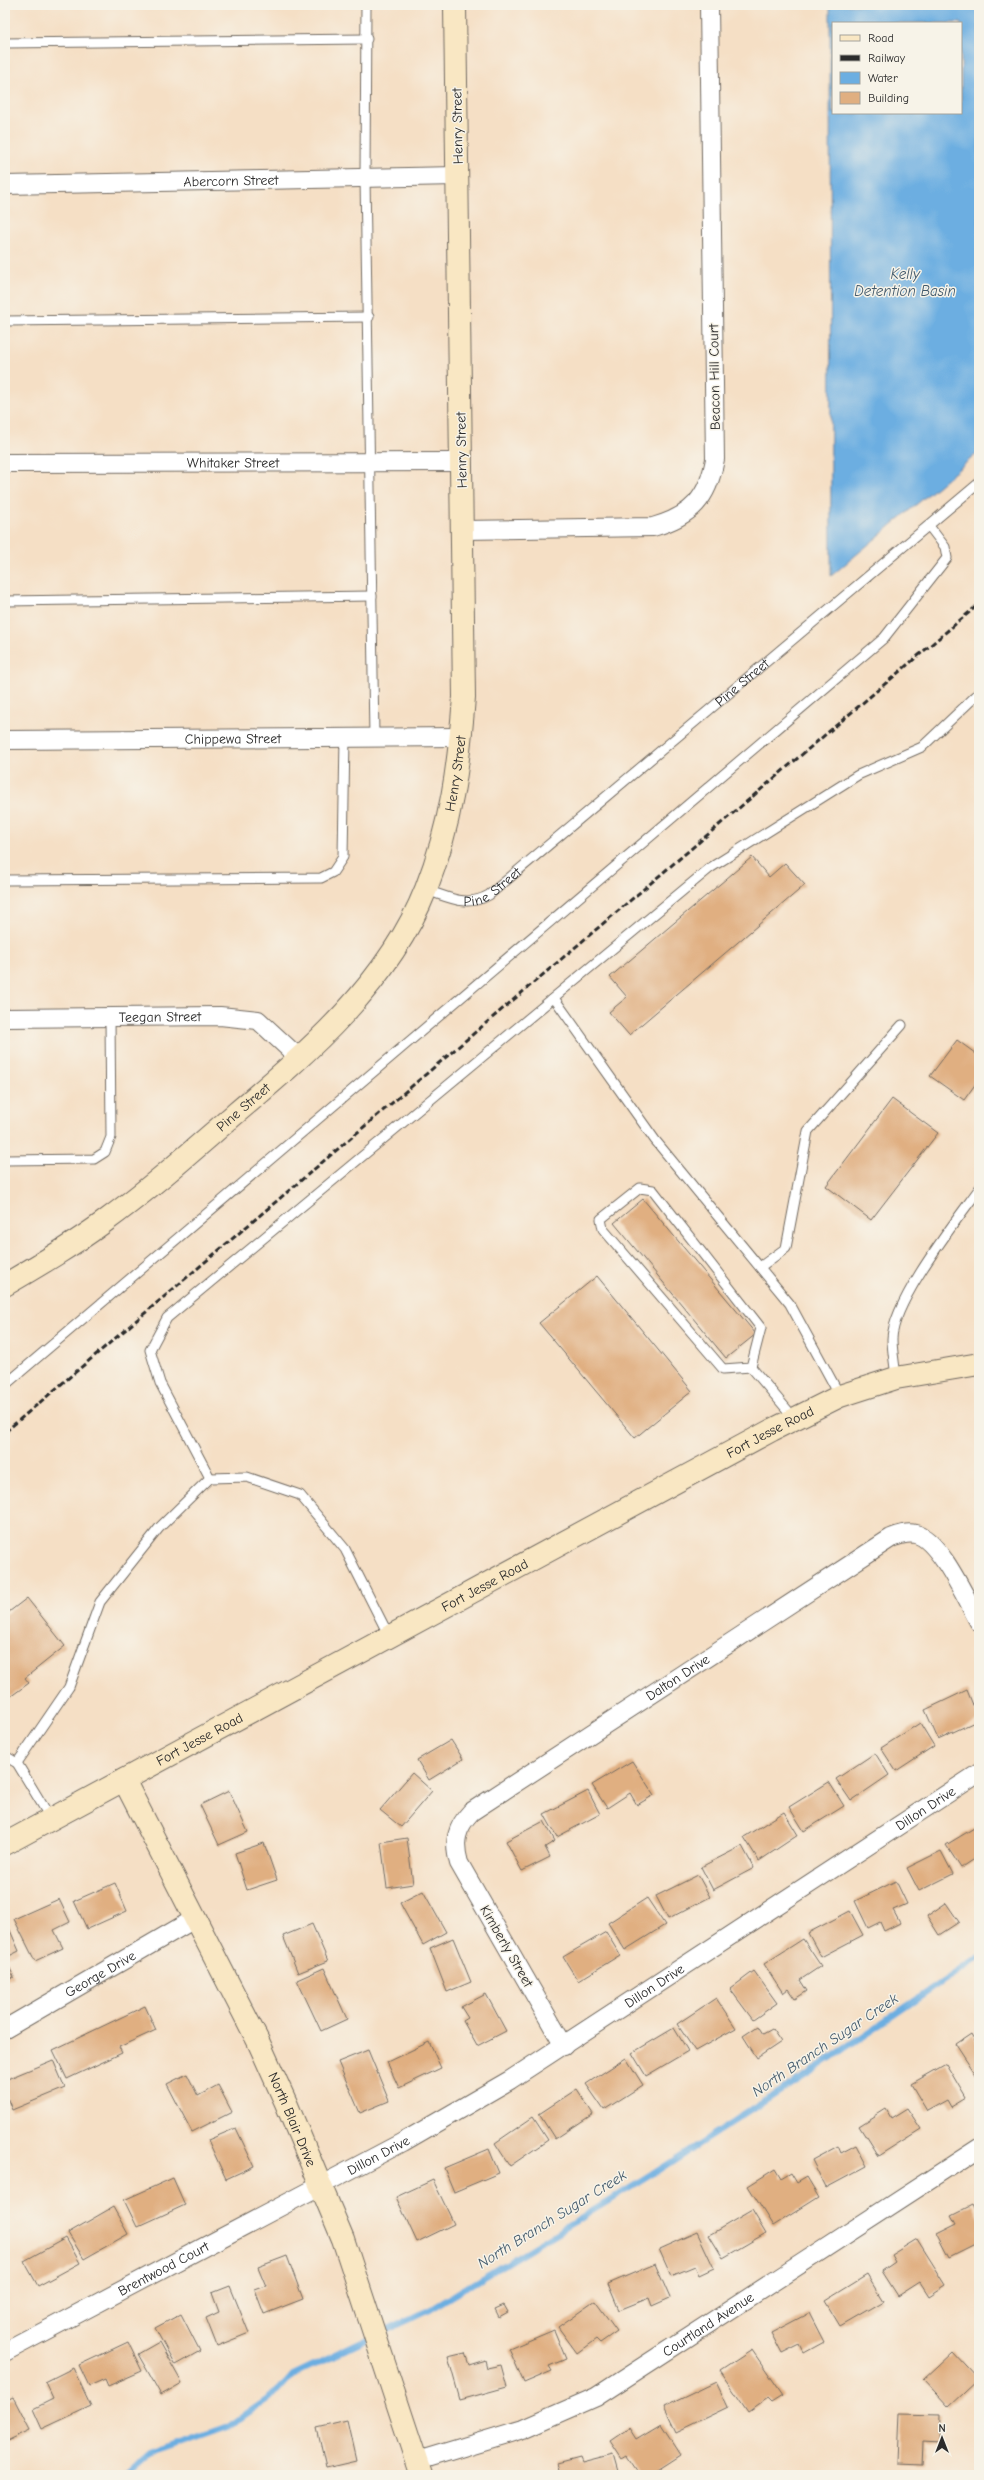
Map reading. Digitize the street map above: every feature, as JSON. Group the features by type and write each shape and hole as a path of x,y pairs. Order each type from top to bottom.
{"street":[{"name":"Henry Street","path":"426,890 447,830 459,767 464,697 455,5"},
{"name":"Beacon Hill Court","path":"462,530 653,527 673,521 691,510 703,495 711,478 715,459 709,5"},
{"name":"Abercorn Street","path":"5,185 457,176"},
{"name":"Whitaker Street","path":"5,463 462,462"},
{"name":"Chippewa Street","path":"5,740 345,738 374,736 461,737"},
{"name":"Pine Street","path":"5,1285 105,1222 155,1183 299,1058 336,1023 378,972 409,924 426,890"},
{"name":"Teegan Street","path":"5,1018 220,1016 258,1020 299,1058"},
{"name":"Fort Jesse Road","path":"5,1844 389,1636 840,1396 896,1378 979,1364"},
{"name":"Dalton Drive","path":"455,1844 462,1821 471,1812 891,1538 905,1533 918,1534 936,1548 979,1622"},
{"name":"Dillon Drive","path":"322,2186 404,2142 510,2080 979,1773"},
{"name":"North Blair Drive","path":"124,1780 258,2041 322,2186 363,2296 419,2468"},
{"name":"Kimberly Street","path":"455,1844 459,1863 564,2046"},
{"name":"George Drive","path":"5,2029 196,1918"},
{"name":"Courtland Avenue","path":"419,2468 523,2430 596,2397 979,2148"},
{"name":"Brentwood Court","path":"5,2352 322,2186"}],"lane":[{"path":"366,5 365,178 369,317 374,736"},
{"path":"5,43 367,39"},
{"path":"5,321 369,317"},
{"name":"Pine Street","path":"426,890 465,902 477,902 489,896 979,483"},
{"path":"5,1385 884,638 947,558 945,547 929,526"},
{"path":"5,601 372,596"},
{"path":"210,1478 160,1383 150,1350 168,1318 710,868 858,775 922,747 979,693"},
{"path":"5,880 321,878 333,872 342,857 345,738"},
{"path":"554,998 655,1140 790,1304 840,1396"},
{"path":"5,1160 94,1159 105,1152 111,1137 110,1017"},
{"path":"760,1267 786,1248 808,1132 902,1025"},
{"path":"640,1188 653,1190 761,1328 751,1367 723,1369 603,1229 601,1219 640,1188"},
{"path":"896,1378 892,1338 898,1314 934,1250 979,1189"},
{"path":"751,1367 795,1419"},
{"path":"18,1763 69,1687 100,1602 159,1528 210,1478 247,1477 300,1495 345,1549 389,1636"},
{"path":"5,1756 18,1763 51,1819"}],"water":[{"name":"Kelly Detention Basin","path":"830,5 979,5 979,452 831,576"}],"building":[{"path":"752,857 769,877 785,863 805,885 629,1035 609,1012 627,997 610,977"},
{"path":"957,1040 979,1056 979,1079 964,1100 930,1076"},
{"path":"892,1099 938,1133 871,1220 826,1186"},
{"path":"643,1199 756,1334 726,1358 614,1223"},
{"path":"597,1276 692,1391 635,1438 539,1323"},
{"path":"27,1598 65,1646 25,1678 29,1683 10,1697 8,1694 5,1696 5,1615"},
{"path":"967,1690 979,1720 938,1739 925,1710"},
{"path":"920,1723 934,1746 896,1771 881,1748"},
{"path":"451,1740 463,1759 429,1780 417,1760"},
{"path":"875,1753 889,1775 851,1801 836,1779"},
{"path":"632,1761 654,1795 637,1805 630,1793 607,1808 592,1785"},
{"path":"412,1773 432,1791 401,1827 380,1810"},
{"path":"829,1782 844,1806 804,1831 789,1807"},
{"path":"229,1791 248,1832 219,1845 200,1805"},
{"path":"588,1791 600,1814 557,1837 544,1814"},
{"path":"784,1812 798,1835 759,1861 744,1837"},
{"path":"544,1821 555,1841 545,1847 550,1857 522,1871 506,1841"},
{"path":"979,1825 979,1856 961,1868 946,1845"},
{"path":"407,1838 413,1884 387,1888 381,1842"},
{"path":"264,1843 277,1880 247,1890 235,1853"},
{"path":"742,1846 754,1868 713,1890 701,1867"},
{"path":"941,1851 953,1874 919,1891 907,1868"},
{"path":"698,1875 710,1897 668,1919 656,1896"},
{"path":"896,1881 907,1904 893,1910 900,1923 884,1931 880,1922 868,1928 855,1901"},
{"path":"115,1883 127,1911 87,1929 74,1901"},
{"path":"423,1891 446,1932 423,1945 400,1903"},
{"path":"647,1898 665,1925 625,1950 608,1923"},
{"path":"59,1899 70,1922 54,1930 63,1948 35,1961 14,1919"},
{"path":"946,1903 959,1922 939,1935 927,1916"},
{"path":"850,1911 863,1935 821,1957 808,1933"},
{"path":"312,1924 328,1961 298,1973 283,1936"},
{"path":"9,1928 19,1951 5,1958 5,1929"},
{"path":"606,1932 620,1955 578,1981 563,1957"},
{"path":"453,1938 471,1982 447,1992 430,1948"},
{"path":"803,1939 821,1966 800,1980 807,1991 795,1999 788,1989 783,1993 764,1964"},
{"path":"5,1958 14,1977 5,1981"},
{"path":"324,1968 347,2019 321,2031 297,1980"},
{"path":"754,1971 777,2003 753,2020 730,1989"},
{"path":"486,1994 506,2031 477,2046 463,2021 468,2018 461,2007"},
{"path":"716,1998 736,2028 695,2051 677,2024"},
{"path":"145,2006 156,2030 119,2047 122,2053 67,2079 53,2050"},
{"path":"758,2026 763,2034 772,2029 781,2042 757,2058 743,2036"},
{"path":"674,2028 688,2051 646,2076 632,2053"},
{"path":"971,2034 977,2045 979,2044 979,2079 956,2044"},
{"path":"429,2042 441,2068 399,2088 387,2062"},
{"path":"368,2050 389,2101 360,2113 338,2062"},
{"path":"626,2058 643,2085 604,2110 586,2084"},
{"path":"53,2060 65,2088 12,2110 5,2092 5,2080"},
{"path":"946,2064 966,2098 951,2107 947,2100 927,2111 911,2084"},
{"path":"187,2074 198,2096 218,2085 232,2112 192,2132 167,2084"},
{"path":"577,2089 593,2114 555,2139 539,2114"},
{"path":"907,2108 921,2129 878,2156 859,2126 886,2109 891,2118"},
{"path":"533,2117 548,2140 510,2166 495,2143"},
{"path":"236,2128 254,2166 226,2179 208,2140"},
{"path":"856,2145 867,2166 826,2188 812,2160 838,2146 841,2153"},
{"path":"489,2149 499,2173 454,2192 444,2168"},
{"path":"775,2169 781,2179 791,2173 797,2183 807,2177 819,2197 773,2226 748,2186"},
{"path":"173,2178 185,2205 137,2227 124,2200"},
{"path":"433,2180 454,2224 417,2242 396,2197"},
{"path":"972,2205 979,2219 979,2242 949,2257 937,2234 957,2224 952,2215"},
{"path":"113,2207 128,2234 84,2259 68,2233"},
{"path":"752,2210 766,2233 723,2258 709,2235"},
{"path":"697,2232 714,2268 699,2275 695,2266 671,2276 659,2249"},
{"path":"66,2238 80,2263 38,2286 24,2261"},
{"path":"917,2239 946,2285 929,2296 920,2282 898,2296 882,2271 895,2262 891,2255"},
{"path":"287,2256 303,2299 264,2314 255,2290 266,2286 258,2267"},
{"path":"655,2264 670,2298 652,2306 649,2298 619,2310 608,2284"},
{"path":"867,2275 883,2301 840,2326 825,2301"},
{"path":"230,2286 249,2333 217,2346 206,2318 219,2312 212,2293"},
{"path":"595,2301 617,2331 600,2343 596,2339 577,2353 558,2327"},
{"path":"504,2305 508,2312 499,2317 495,2309"},
{"path":"809,2313 824,2342 804,2353 800,2345 782,2354 771,2333"},
{"path":"181,2314 200,2351 175,2365 155,2328"},
{"path":"554,2330 566,2359 549,2366 552,2371 524,2383 509,2349"},
{"path":"128,2342 142,2371 108,2386 105,2379 89,2386 79,2365"},
{"path":"159,2342 182,2383 161,2395 138,2354"},
{"path":"752,2350 783,2395 772,2402 768,2398 748,2412 720,2371"},
{"path":"953,2352 978,2379 948,2407 923,2380"},
{"path":"465,2353 469,2365 485,2360 487,2368 501,2365 507,2387 460,2400 448,2357"},
{"path":"73,2368 91,2406 42,2429 33,2409 53,2399 45,2382"},
{"path":"716,2382 728,2407 676,2432 664,2407"},
{"path":"13,2397 30,2430 5,2442 5,2401"},
{"path":"900,2414 941,2415 940,2442 923,2441 922,2464 898,2463"},
{"path":"347,2421 356,2461 326,2468 317,2428"},
{"path":"661,2424 681,2455 650,2475 640,2475 627,2456 622,2459 610,2441 629,2428 636,2439"},
{"path":"613,2454 619,2475 560,2475 557,2463 580,2457 582,2462"},
{"path":"946,2472 947,2475 937,2475"}],"waterway":[{"name":"North Branch Sugar Creek","path":"126,2475 149,2455 228,2427 279,2391 293,2375 429,2310 548,2238 651,2175 810,2072 979,1957"}],"railway":[{"path":"5,1432 979,604"}]}
